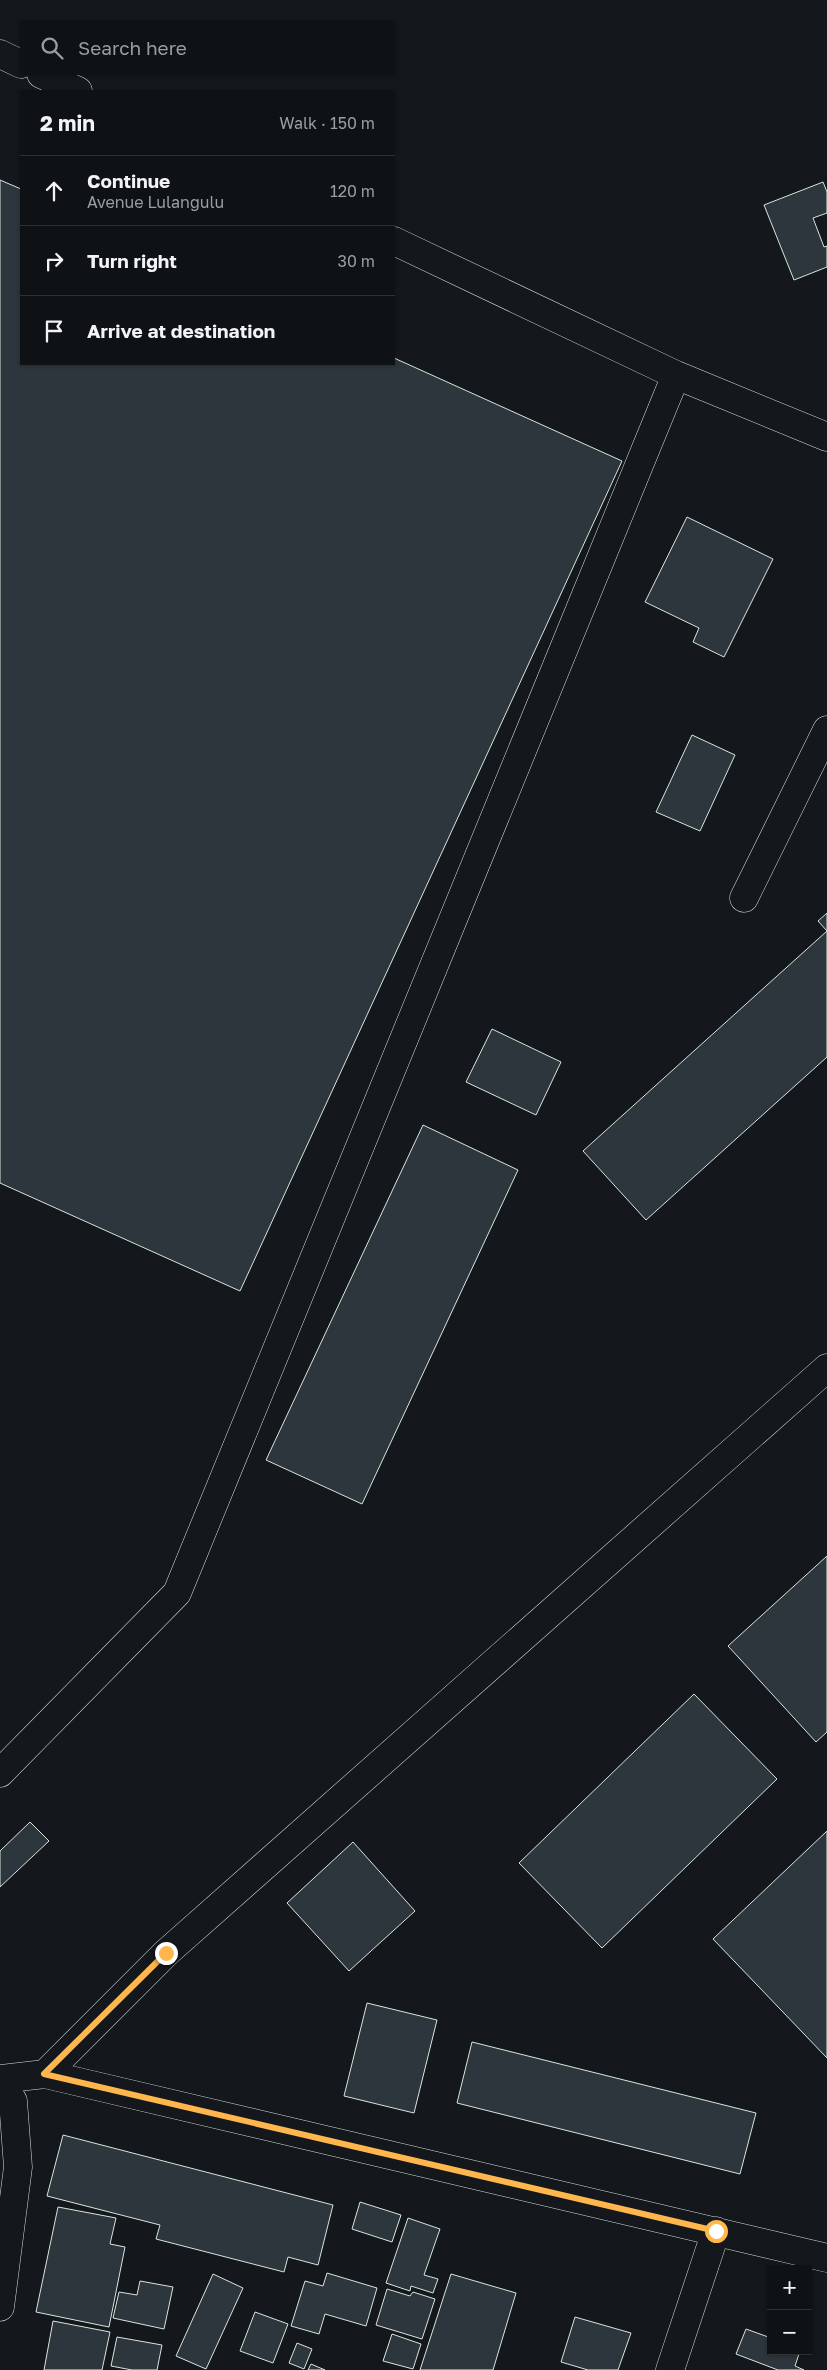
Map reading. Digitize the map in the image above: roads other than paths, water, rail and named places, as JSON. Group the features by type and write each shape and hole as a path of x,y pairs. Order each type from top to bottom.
{"street":[{"path":"0,54 20,64"},
{"path":"43,75 76,90"},
{"path":"395,241 676,375 827,437"},
{"path":"0,1773 177,1593 676,375"},
{"path":"744,898 827,730"},
{"path":"0,2307 18,2167 3,2093 44,2074 166,1953 827,1368"},
{"path":"44,2074 827,2258"},
{"path":"670,2370 716,2231"}]}
